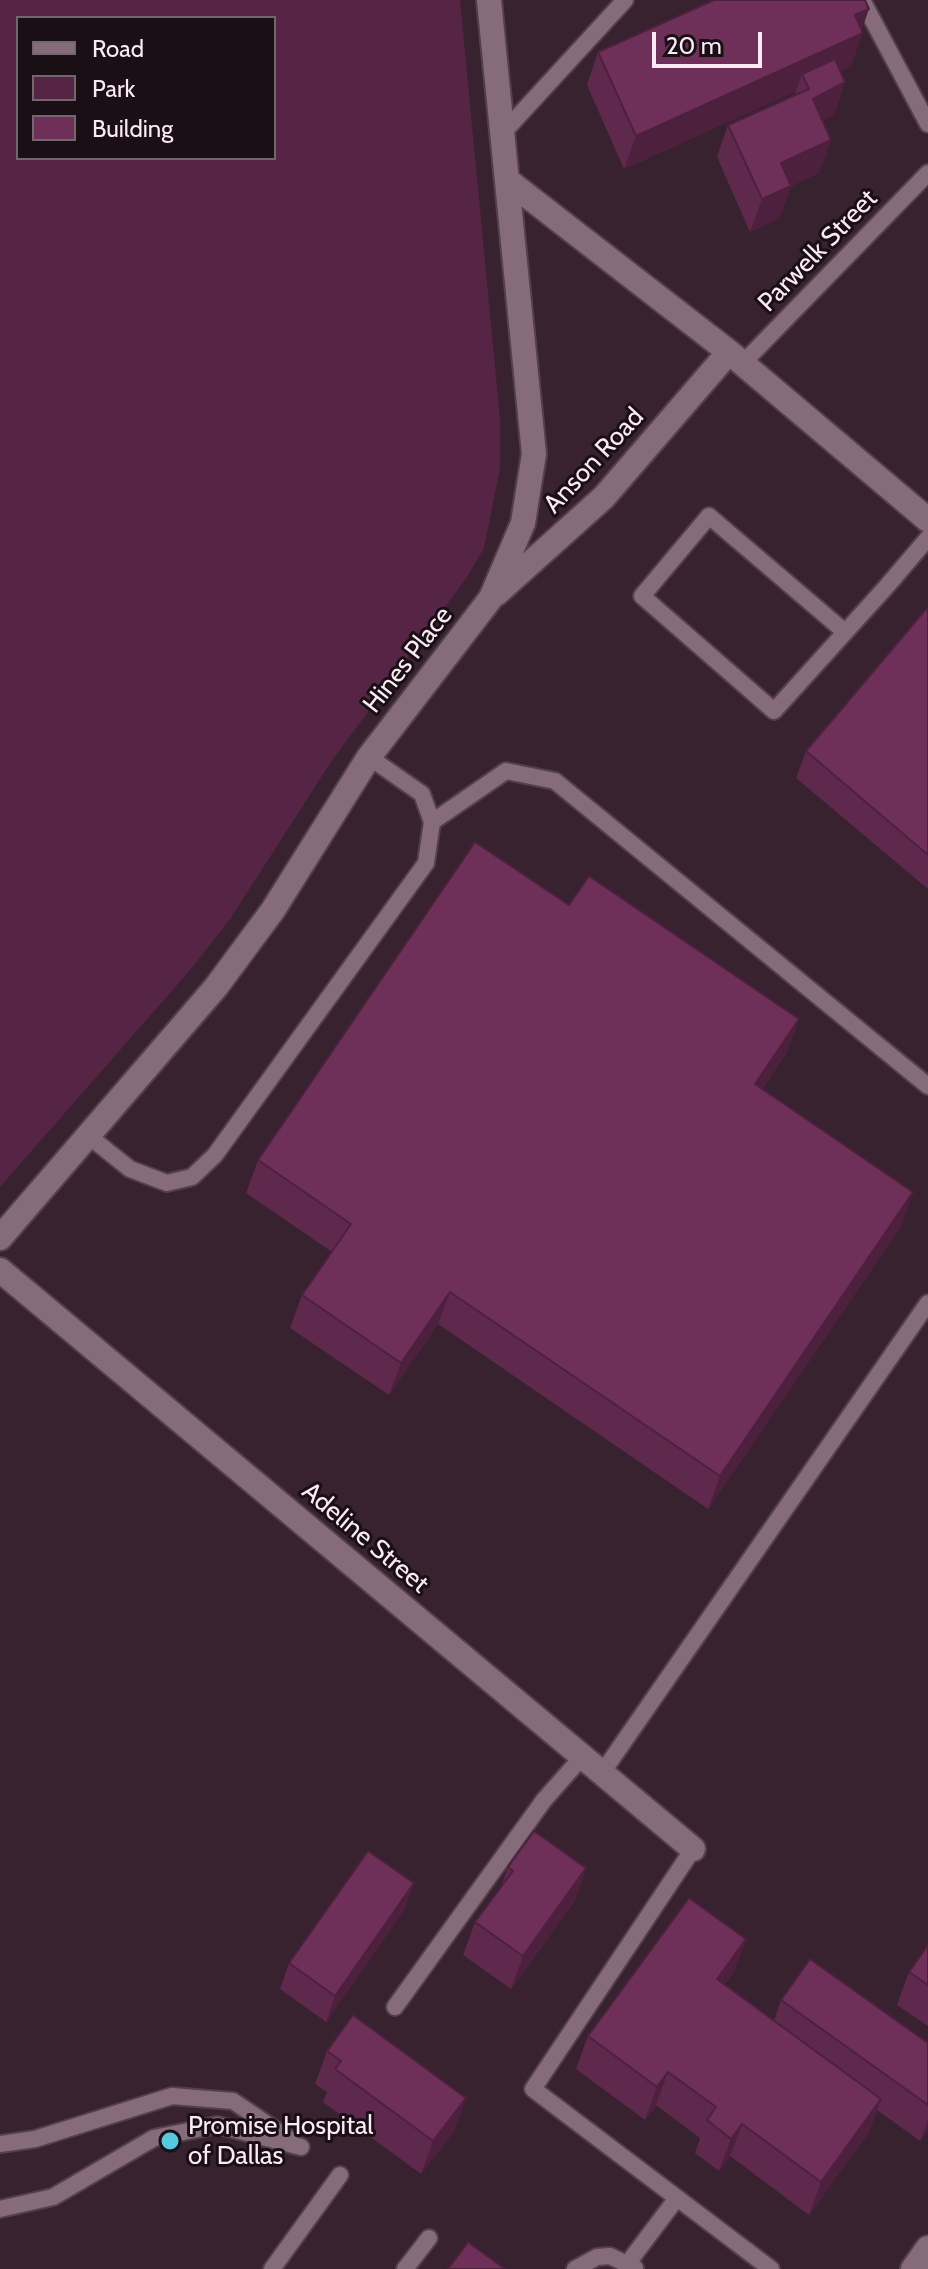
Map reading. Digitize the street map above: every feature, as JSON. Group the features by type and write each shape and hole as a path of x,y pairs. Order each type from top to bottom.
{"street":[{"name":"Hines Place","path":"0,1238 216,987 273,910 369,757 491,598 523,523 534,454 489,0"},
{"path":"507,180 736,358 928,520"},
{"name":"Anson Road","path":"491,598 604,497 736,358"},
{"name":"Adeline Street","path":"0,1270 693,1849"},
{"path":"913,2269 928,2248"}],"lane":[{"path":"501,135 625,0"},
{"path":"862,0 928,124"},
{"name":"Parwelk Street","path":"736,358 928,173"},
{"path":"845,632 709,516 642,596 774,711 845,632 928,538"},
{"path":"90,1137 130,1169 167,1183 192,1177 215,1155 426,863 432,822 422,794 369,757"},
{"path":"432,822 506,771 555,781 928,1086"},
{"path":"602,1773 928,1303"},
{"path":"395,2007 544,1800 583,1756"},
{"path":"693,1849 533,2089 771,2269"},
{"path":"0,2144 35,2139 172,2096 233,2101 301,2147 217,2125 154,2138 53,2197 0,2209"},
{"path":"272,2269 340,2175"},
{"path":"575,2269 597,2257 610,2256 632,2266 677,2198"},
{"path":"405,2269 429,2238"}],"green space":[{"path":"0,0 460,0 500,419 500,468 484,548 467,577 331,762 230,919 191,969 0,1187"}],"building":[{"path":"714,0 865,0 869,9 855,15 863,33 636,136 598,52"},
{"path":"835,59 845,82 813,99 831,140 781,163 791,186 762,199 728,125 809,89 802,74"},
{"path":"928,607 928,855 806,751"},
{"path":"475,842 569,905 589,876 799,1019 755,1084 913,1192 720,1476 450,1292 401,1363 302,1295 351,1224 258,1160"},
{"path":"534,1831 586,1868 523,1956 475,1922 513,1871 508,1867"},
{"path":"368,1851 414,1883 335,1996 289,1963"},
{"path":"689,1898 746,1939 717,1979 881,2099 821,2182 742,2124 731,2139 707,2120 716,2107 668,2072 657,2087 588,2036"},
{"path":"928,1945 928,1985 909,1972"},
{"path":"810,1959 928,2043 928,2105 781,2000"},
{"path":"353,2015 466,2098 433,2141 335,2069 341,2061 327,2051"},
{"path":"468,2242 505,2269 448,2269"}],"place":[{"name":"Promise Hospital of Dallas","path":"170,2141"}]}
